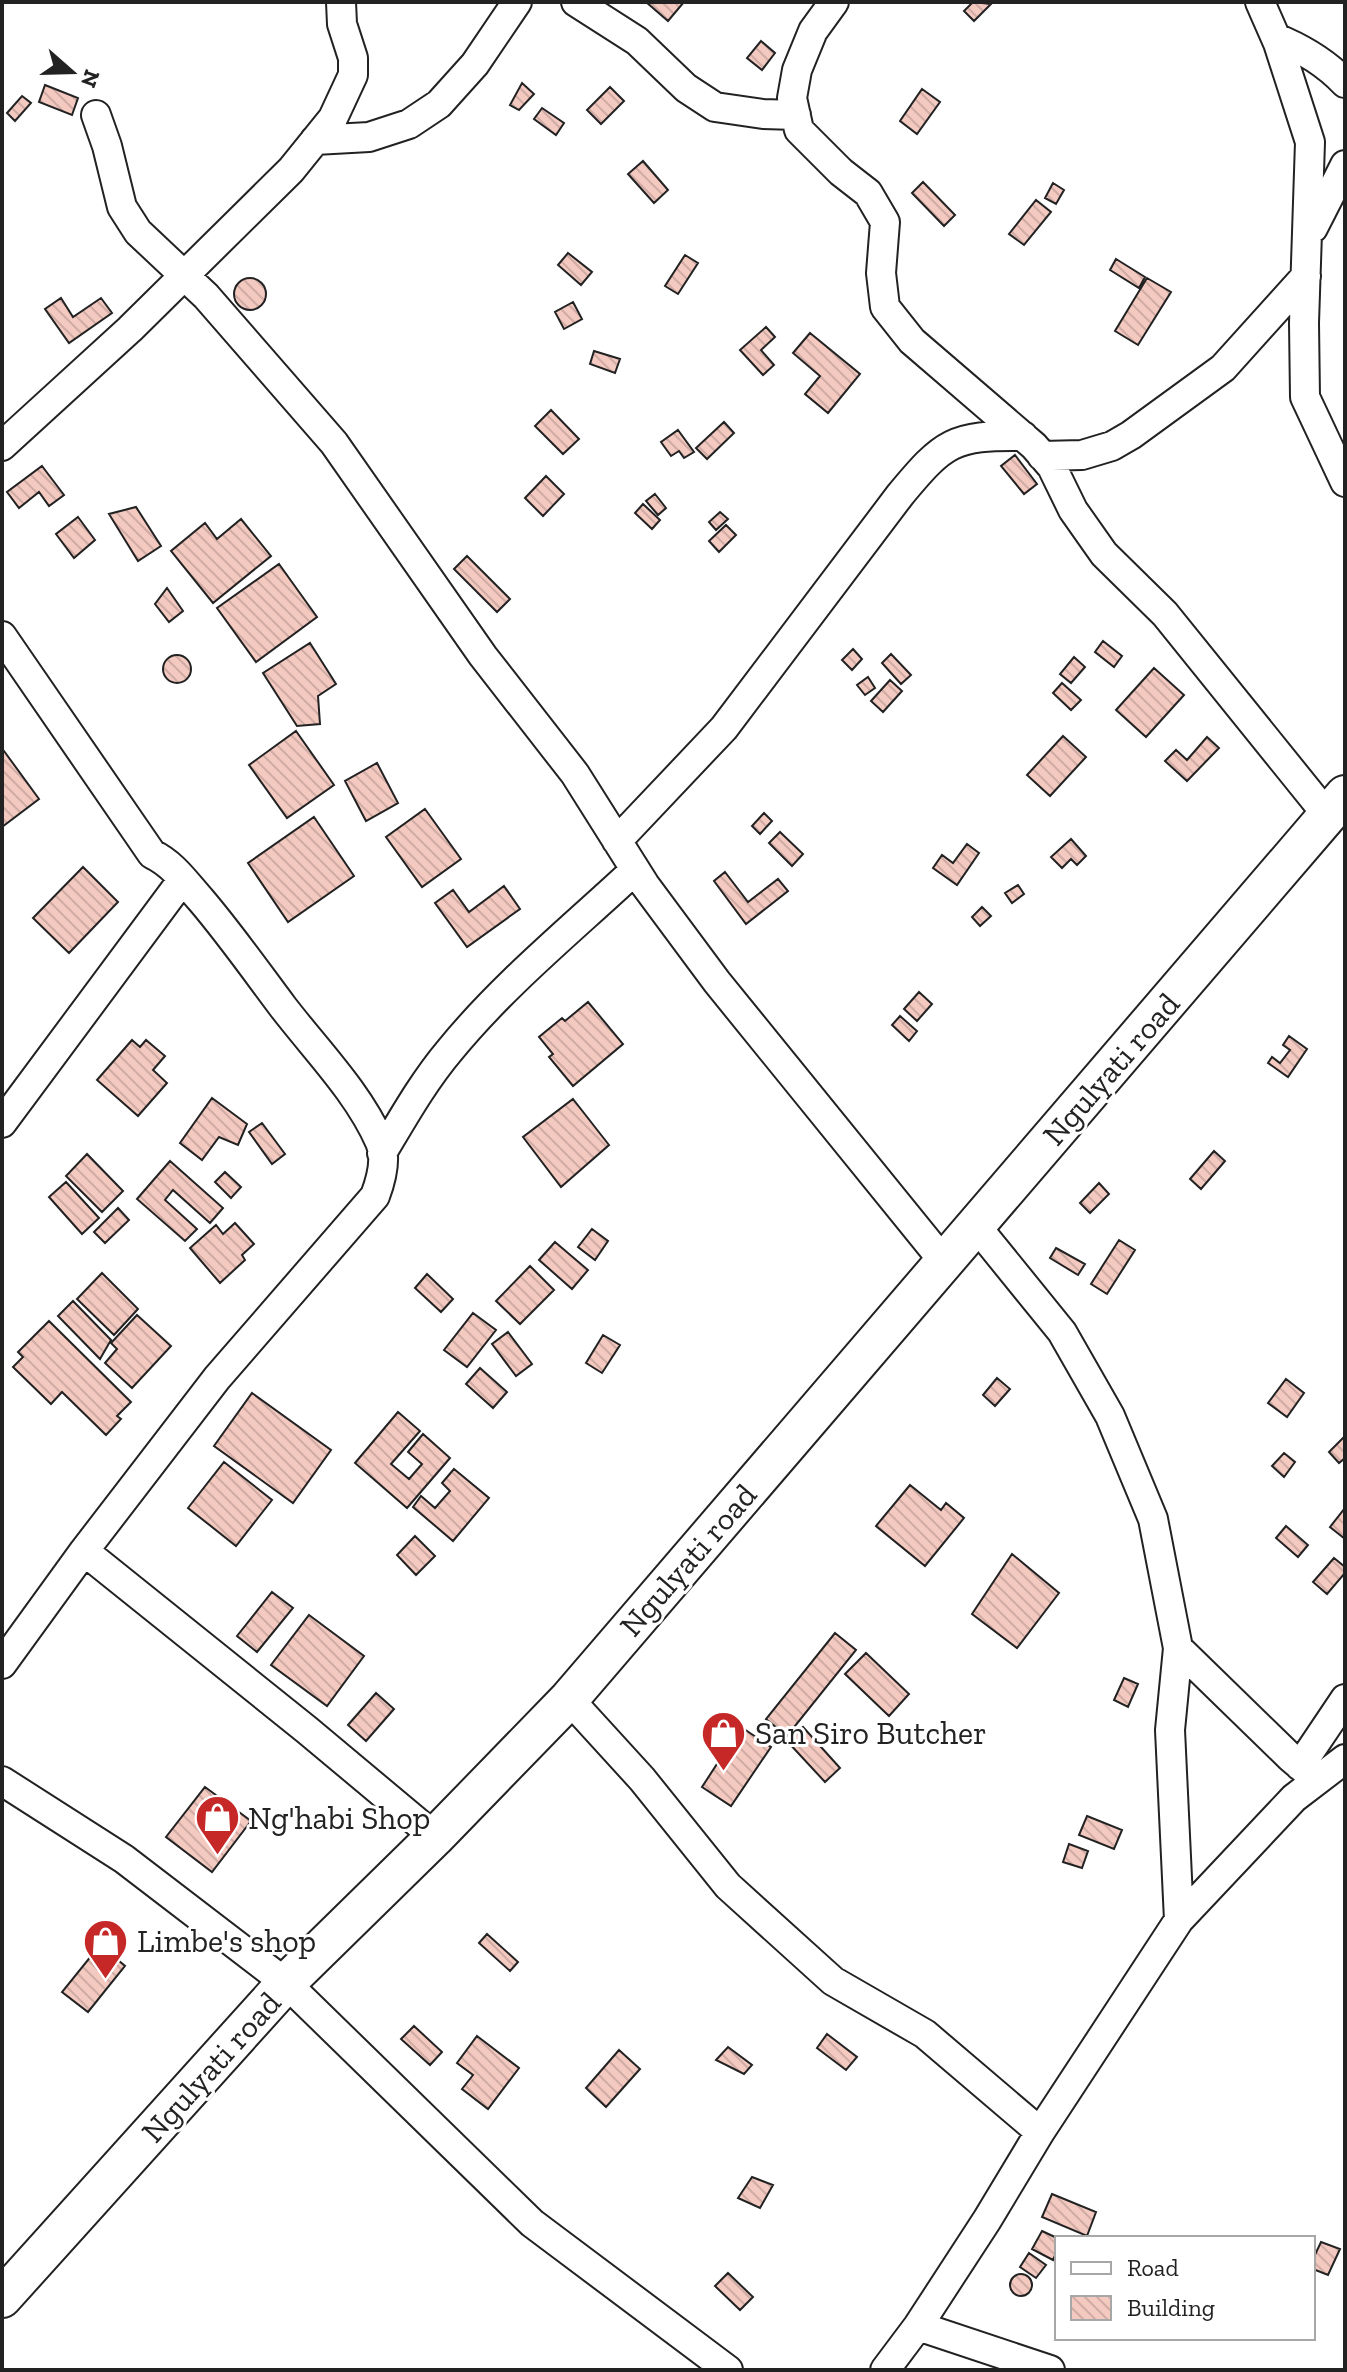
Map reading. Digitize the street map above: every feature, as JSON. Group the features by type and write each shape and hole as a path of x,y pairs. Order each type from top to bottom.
{"main road":[{"name":"Ngulyati road","path":"2,2298 286,1983 435,1837 569,1699 1336,806"}],"street":[{"path":"2,446 130,329 291,170 333,118 353,75 353,58 342,24 341,2"},
{"path":"315,140 369,137 409,124 439,104 475,64 517,2"},
{"path":"576,2 637,41 686,88 715,107 796,115"},
{"path":"834,2 813,31 797,70 792,98 799,130 841,172 868,193 885,222 881,273 885,307 912,341 1052,467 1073,510 1104,554 1165,614 1336,806"},
{"path":"1260,2 1276,38 1310,142 1305,397 1345,482"},
{"path":"1276,38 1303,48 1331,68 1345,83"},
{"path":"96,115 122,207 138,232 206,296 334,443 483,656 575,774 635,870 717,982 945,1263"},
{"path":"1307,239 1345,165"},
{"path":"617,841 724,728 928,461 952,443 984,436 1082,455 1112,446 1223,368 1306,276"},
{"path":"2,636 152,854 168,862 231,935 283,1007 328,1061 382,1145 381,1179 375,1196 217,1378 2,1664"},
{"path":"382,1153 416,1096 450,1050 508,989 635,870"},
{"path":"2,1123 183,879"},
{"path":"976,1226 1062,1332 1110,1416 1153,1519 1178,1648 1170,1730 1179,1920"},
{"path":"84,1551 435,1837"},
{"path":"1178,1648 1308,1773"},
{"path":"569,1699 642,1779 728,1886 833,1981 925,2034 1040,2132"},
{"path":"885,2370 918,2326 1179,1920 1294,1798 1345,1699"},
{"path":"1308,1773 1345,1759"},
{"path":"2,1781 41,1803 124,1859 286,1983 532,2223 728,2370"},
{"path":"918,2326 1050,2370"}],"building":[{"path":"646,2 684,2 668,21"},
{"path":"973,2 991,4 974,21 964,11"},
{"path":"761,41 775,53 762,70 747,58"},
{"path":"522,83 534,94 519,110 510,105"},
{"path":"45,85 78,98 72,115 39,102"},
{"path":"610,87 624,101 601,124 587,110"},
{"path":"922,89 940,102 917,134 900,121"},
{"path":"22,96 31,103 15,121 7,113"},
{"path":"542,108 564,123 556,135 534,119"},
{"path":"643,161 668,190 654,203 628,174"},
{"path":"923,182 955,215 944,226 912,193"},
{"path":"1053,183 1064,190 1056,204 1045,198"},
{"path":"1036,200 1051,212 1024,245 1009,234"},
{"path":"568,253 592,272 581,285 558,265"},
{"path":"685,255 698,263 678,294 665,286"},
{"path":"1116,259 1145,277 1139,288 1110,270"},
{"path":"250,278 261,283 266,294 261,305 250,310 239,305 234,294 239,283"},
{"path":"1147,278 1171,292 1138,345 1115,331"},
{"path":"61,298 73,317 101,298 112,313 69,343 45,309"},
{"path":"573,302 582,319 564,329 555,312"},
{"path":"766,327 775,337 761,350 774,365 763,375 740,350"},
{"path":"810,333 860,374 828,413 805,394 820,376 793,353"},
{"path":"594,351 620,359 615,373 590,364"},
{"path":"551,410 579,439 563,454 535,426"},
{"path":"724,422 734,433 707,459 696,448"},
{"path":"678,430 694,452 684,458 679,451 671,456 661,442"},
{"path":"1015,455 1037,484 1024,494 1001,466"},
{"path":"42,466 64,495 49,506 39,492 19,508 7,492"},
{"path":"546,476 564,494 543,516 525,498"},
{"path":"655,494 666,508 658,515 646,501"},
{"path":"643,504 660,520 652,529 635,513"},
{"path":"136,507 161,546 138,561 109,514"},
{"path":"720,512 728,519 716,530 709,522"},
{"path":"78,517 95,540 74,558 56,534"},
{"path":"241,519 271,556 213,603 171,551 205,523 217,539"},
{"path":"726,525 736,535 719,552 709,541"},
{"path":"467,556 510,599 497,612 454,569"},
{"path":"279,564 317,617 256,662 217,608"},
{"path":"167,588 183,611 169,622 155,604"},
{"path":"1103,641 1122,656 1114,667 1095,652"},
{"path":"310,643 336,684 318,696 320,724 297,726 263,673"},
{"path":"853,649 862,659 852,670 842,660"},
{"path":"891,654 911,675 901,684 882,663"},
{"path":"177,655 187,659 191,669 187,679 177,683 167,679 163,669 167,659"},
{"path":"1074,657 1085,667 1071,683 1060,674"},
{"path":"1154,668 1184,695 1146,737 1116,710"},
{"path":"868,677 875,688 865,695 857,685"},
{"path":"890,680 902,691 883,712 871,701"},
{"path":"1062,683 1081,700 1071,710 1053,693"},
{"path":"296,731 334,785 287,818 249,765"},
{"path":"1063,736 1086,757 1050,796 1027,775"},
{"path":"1207,737 1219,748 1187,781 1165,761 1176,750 1187,760"},
{"path":"2,752 39,799 2,827"},
{"path":"377,763 398,803 366,821 345,781"},
{"path":"425,809 461,859 422,887 386,837"},
{"path":"764,813 772,821 760,834 752,826"},
{"path":"314,817 354,876 288,922 248,863"},
{"path":"780,832 803,854 792,866 769,843"},
{"path":"1071,839 1086,856 1077,865 1071,859 1062,868 1051,857"},
{"path":"967,844 979,853 957,885 933,868 942,855 953,863"},
{"path":"83,867 118,902 69,953 33,918"},
{"path":"725,872 748,902 778,879 788,891 746,924 714,881"},
{"path":"1018,885 1024,894 1012,903 1005,893"},
{"path":"504,886 520,909 467,947 435,903 453,890 469,912"},
{"path":"982,907 991,916 980,926 972,917"},
{"path":"919,992 932,1004 917,1021 904,1009"},
{"path":"588,1002 623,1044 573,1086 549,1057 553,1054 539,1037"},
{"path":"900,1016 917,1031 909,1041 892,1025"},
{"path":"1289,1036 1307,1049 1288,1077 1268,1063 1272,1057 1280,1063 1290,1050 1283,1045"},
{"path":"132,1040 140,1047 146,1040 165,1056 153,1070 167,1083 138,1116 97,1080"},
{"path":"212,1098 247,1124 238,1145 219,1137 202,1160 180,1143"},
{"path":"573,1099 609,1145 561,1187 523,1137"},
{"path":"262,1123 285,1154 272,1164 249,1132"},
{"path":"1214,1151 1225,1161 1201,1189 1190,1179"},
{"path":"87,1154 123,1191 102,1212 66,1176"},
{"path":"170,1161 223,1208 210,1223 173,1190 165,1200 197,1229 185,1241 137,1199"},
{"path":"225,1172 241,1187 231,1198 215,1182"},
{"path":"66,1182 99,1218 82,1234 49,1197"},
{"path":"1099,1183 1109,1194 1090,1213 1080,1203"},
{"path":"118,1208 129,1220 105,1243 94,1232"},
{"path":"235,1223 254,1244 242,1255 245,1260 220,1283 190,1248 216,1225 223,1234"},
{"path":"592,1229 608,1241 595,1260 578,1247"},
{"path":"1119,1240 1135,1250 1107,1294 1091,1284"},
{"path":"555,1242 588,1270 572,1289 539,1260"},
{"path":"1056,1248 1085,1264 1078,1275 1050,1258"},
{"path":"530,1266 554,1290 520,1324 496,1301"},
{"path":"102,1273 138,1309 114,1335 77,1299"},
{"path":"427,1274 453,1299 441,1312 415,1288"},
{"path":"73,1301 111,1340 100,1359 58,1316"},
{"path":"473,1313 496,1330 467,1367 444,1350"},
{"path":"137,1315 171,1346 132,1388 105,1363 117,1349 111,1343"},
{"path":"49,1321 131,1402 117,1416 121,1419 106,1435 62,1392 51,1404 13,1367 23,1357 18,1352"},
{"path":"508,1332 532,1364 516,1376 492,1344"},
{"path":"603,1335 620,1345 602,1373 586,1363"},
{"path":"480,1368 507,1392 493,1408 466,1384"},
{"path":"997,1378 1010,1389 995,1406 983,1395"},
{"path":"1286,1379 1304,1393 1287,1417 1268,1403"},
{"path":"252,1393 331,1450 293,1503 214,1446"},
{"path":"398,1412 420,1431 391,1464 409,1479 422,1464 408,1452 423,1434 450,1458 407,1508 355,1463"},
{"path":"1345,1436 1345,1458 1339,1463 1329,1452"},
{"path":"1284,1453 1295,1462 1284,1477 1272,1466"},
{"path":"224,1462 272,1500 236,1546 188,1508"},
{"path":"454,1469 489,1498 453,1541 413,1507 421,1496 435,1508 450,1491 442,1483"},
{"path":"910,1485 941,1510 946,1503 964,1518 925,1566 876,1526"},
{"path":"1345,1508 1345,1539 1330,1527"},
{"path":"1286,1526 1308,1545 1298,1557 1276,1538"},
{"path":"415,1536 435,1556 416,1575 397,1555"},
{"path":"1012,1554 1059,1593 1017,1648 972,1614"},
{"path":"1334,1558 1345,1567 1345,1573 1327,1594 1313,1582"},
{"path":"272,1592 293,1608 257,1652 237,1636"},
{"path":"309,1615 364,1656 327,1706 271,1665"},
{"path":"835,1633 856,1650 787,1736 766,1719"},
{"path":"866,1653 909,1694 889,1716 845,1674"},
{"path":"1124,1678 1138,1684 1128,1707 1114,1700"},
{"path":"376,1693 394,1709 366,1741 348,1725"},
{"path":"741,1727 771,1747 731,1806 702,1787"},
{"path":"803,1727 840,1768 825,1782 787,1741"},
{"path":"205,1787 251,1821 212,1872 166,1837"},
{"path":"1087,1816 1122,1830 1114,1849 1079,1835"},
{"path":"1069,1844 1088,1851 1082,1868 1063,1862"},
{"path":"487,1934 518,1962 510,1971 479,1943"},
{"path":"100,1945 125,1966 88,2012 62,1992"},
{"path":"414,2026 442,2052 430,2065 401,2039"},
{"path":"827,2034 857,2057 846,2070 817,2048"},
{"path":"477,2036 519,2068 488,2109 462,2089 473,2075 457,2063"},
{"path":"728,2047 752,2065 744,2074 716,2060"},
{"path":"619,2050 640,2069 606,2107 586,2088"},
{"path":"752,2177 773,2185 760,2208 738,2198"},
{"path":"1052,2194 1096,2212 1087,2236 1042,2217"},
{"path":"1042,2231 1055,2237 1053,2260 1032,2249"},
{"path":"1321,2242 1340,2249 1328,2275 1315,2270 1315,2255"},
{"path":"1029,2253 1046,2265 1036,2278 1020,2267"},
{"path":"728,2273 753,2297 740,2310 715,2286"},
{"path":"1017,2274 1025,2274 1032,2285 1025,2296 1017,2296 1010,2289 1010,2281"}],"place":[{"name":"San Siro Butcher","path":"724,1772"},
{"name":"Ng'habi Shop","path":"217,1857"},
{"name":"Limbe's shop","path":"106,1980"}]}
